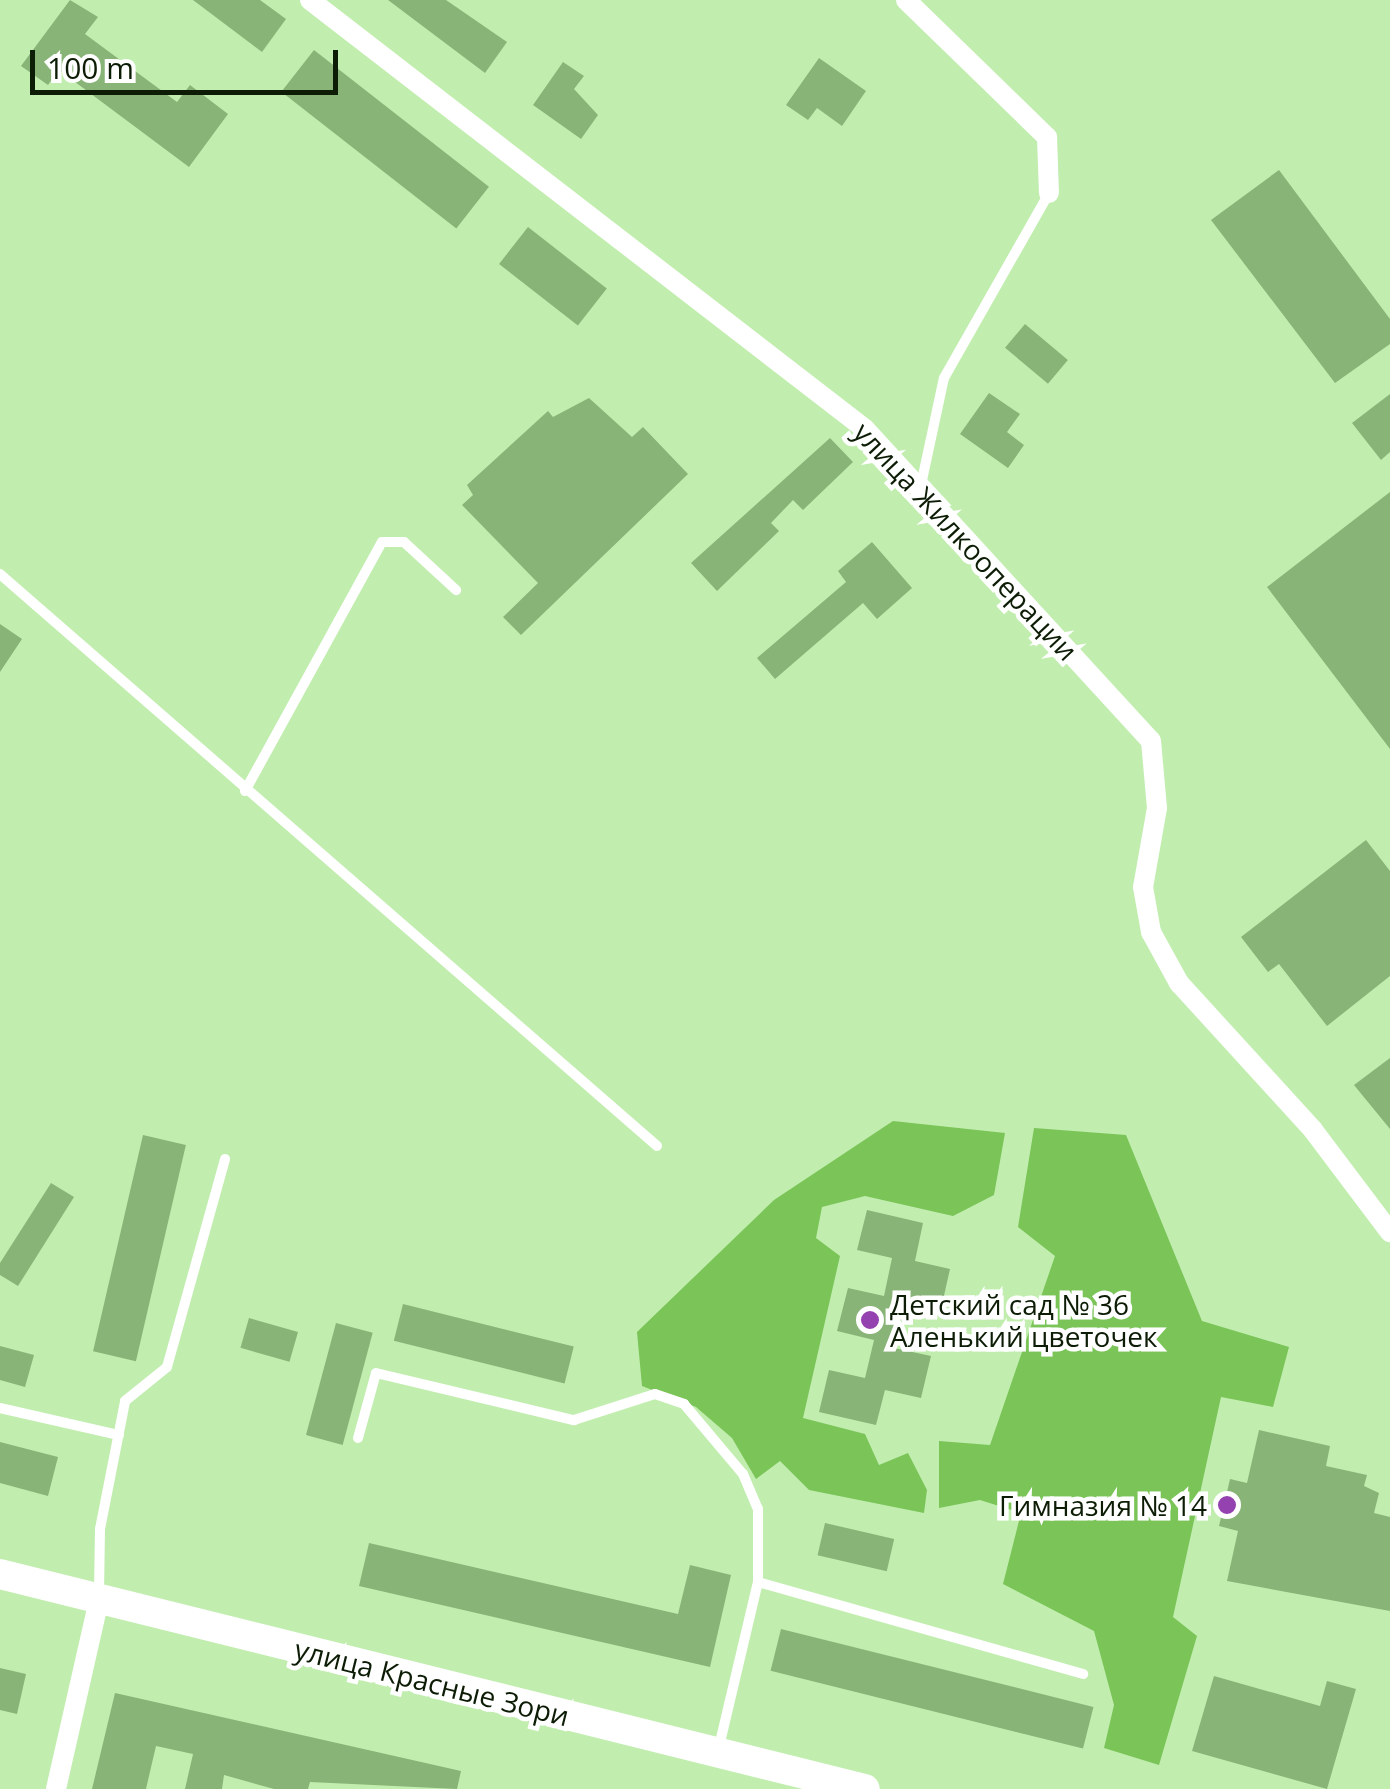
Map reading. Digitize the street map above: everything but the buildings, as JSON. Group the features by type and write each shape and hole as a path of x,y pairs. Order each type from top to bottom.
{"main road":[{"name":"улица Красные Зори","path":"0,1574 865,1789"}],"street":[{"name":"улица Жилкооперации","path":"310,0 865,429 921,485 1150,741 1157,808 1144,887 1151,932 1179,983 1313,1130 1390,1232"},
{"path":"906,0 1047,137 1049,193"},
{"path":"56,1789 99,1600"}],"lane":[{"path":"921,485 944,378 1049,193"},
{"path":"245,790 382,542 404,542 456,590"},
{"path":"0,574 657,1146"},
{"path":"99,1600 100,1529 124,1401 167,1367 225,1159"},
{"path":"358,1438 376,1373 574,1420 656,1394 684,1404 743,1474 758,1508 758,1582 718,1752"},
{"path":"0,1408 119,1435"},
{"path":"758,1582 1083,1674"}],"green space":[{"path":"893,1121 1005,1133 994,1195 953,1216 865,1196 822,1207 816,1238 840,1256 803,1418 865,1434 879,1465 908,1453 927,1490 924,1513 809,1490 780,1461 756,1479 732,1438 696,1407 642,1386 637,1332 774,1200"},
{"path":"1034,1128 1126,1135 1202,1321 1289,1347 1273,1407 1221,1397 1173,1617 1197,1636 1159,1765 1104,1748 1114,1705 1094,1631 1003,1584 1021,1513 980,1500 939,1508 939,1441 990,1445 1055,1256 1018,1227"}],"place":[{"name":"Детский сад № 36 Аленький цветочек","path":"870,1320"},
{"name":"Гимназия № 14","path":"1227,1505"}]}
